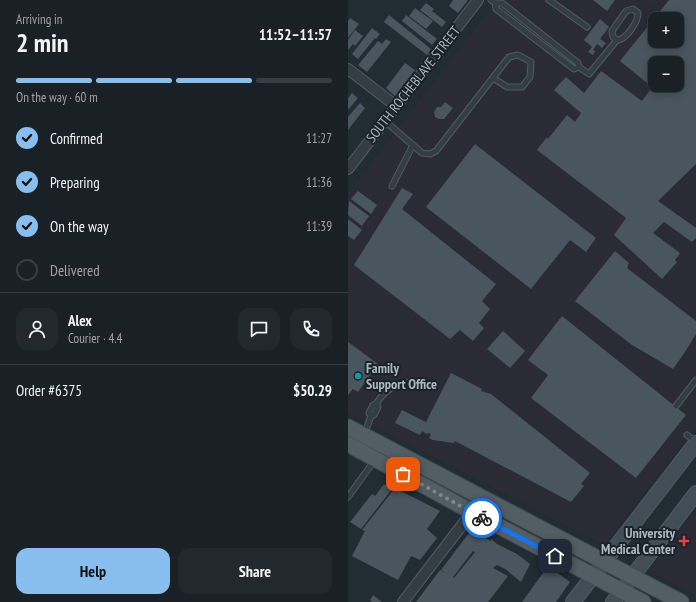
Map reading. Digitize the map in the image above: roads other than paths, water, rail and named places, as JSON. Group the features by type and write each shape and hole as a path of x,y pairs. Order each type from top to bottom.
{"main road":[{"path":"348,427 681,602"},
{"path":"348,444 593,576 617,596 642,602"}],"street":[{"name":"SOUTH ROCHEBLAVE STREET","path":"348,169 478,0"},
{"path":"348,69 396,106"},
{"path":"573,602 693,440"},
{"path":"617,596 696,494"},
{"path":"406,601 481,498"}],"lane":[{"path":"549,0 587,27"},
{"path":"493,2 496,9 562,60 574,69 579,68 589,74 617,40 624,38 638,19 638,13 633,9 626,11 612,31 613,37 617,40"},
{"path":"385,121 422,153 430,154 436,152 509,57 518,55 531,62 530,77 522,87 507,87 493,78"},
{"path":"392,186 413,145"},
{"path":"676,406 696,380"},
{"path":"364,436 371,416 369,413 382,394 395,385 419,382"},
{"path":"348,497 375,459"}],"place":[{"name":"Family Support Office","path":"358,376"},
{"name":"University Medical Center","path":"684,541"}]}
